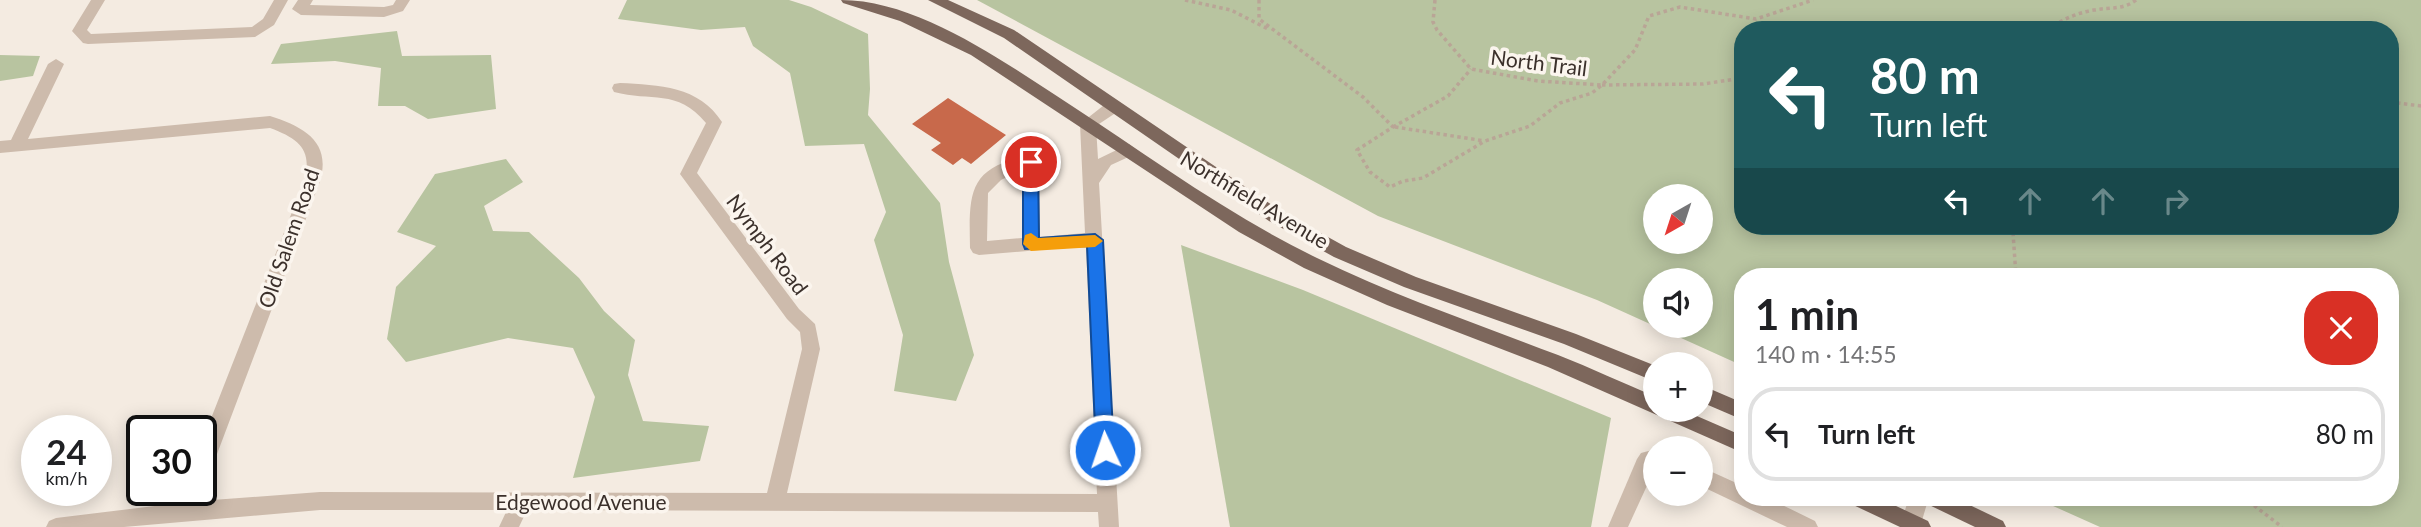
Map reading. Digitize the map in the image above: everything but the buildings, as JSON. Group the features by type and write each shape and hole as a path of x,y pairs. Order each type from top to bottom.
{"main road":[{"name":"Northfield Avenue","path":"848,0 905,18 976,51 1245,227 1310,263 1393,300 1555,362 1643,400"},
{"name":"Northfield Avenue","path":"934,0 1009,34 1275,216 1340,252 1410,282 1570,339 1643,369"},
{"path":"1713,398 1734,408"},
{"path":"1691,422 1734,441"},
{"path":"1875,506 1914,525"},
{"path":"1951,506 1996,527"}],"street":[{"path":"98,0 79,31 88,39 255,32 269,22 281,0"},
{"path":"306,0 299,9 384,12 400,4"},
{"path":"8,147 55,65"},
{"name":"Nymph Road","path":"620,88 684,94 706,110 714,122 688,174 793,314 808,329 811,349 775,502"},
{"path":"1109,527 1088,124 1114,106"},
{"name":"Old Salem Road","path":"8,147 270,122 286,127 309,145 316,161 311,184 217,428"},
{"path":"1092,180 1105,161 1129,150"},
{"path":"1031,244 1031,162 1018,164 993,176 979,193 979,248 1095,240"},
{"path":"1618,527 1643,467"},
{"path":"1713,482 1734,491"},
{"name":"Edgewood Avenue","path":"55,527 121,523 185,512 320,501 1108,503"},
{"path":"509,527 521,501"},
{"path":"185,512 187,506"},
{"path":"1765,506 1808,527"},
{"path":"1914,525 1917,506"}],"path":[{"path":"1185,0 1231,10 1276,34 1375,104 1393,127 1485,141"},
{"path":"1259,0 1259,19 1276,34"},
{"name":"North Trail","path":"1435,0 1433,22 1437,30 1471,69 1538,81 1602,85 1703,85 1734,80"},
{"name":"North Trail","path":"1602,85 1636,50 1649,16 1681,8 1756,19 1813,0"},
{"path":"2064,21 2078,13 2108,7 2126,8 2136,0"},
{"path":"1471,69 1448,96 1357,150 1363,163 1384,185 1390,187 1403,181 1423,178 1485,141 1530,126 1560,103 1592,93 1602,85"},
{"path":"2399,103 2421,106"},
{"path":"2013,235 2015,268"},
{"path":"2255,506 2282,527"}],"green space":[{"path":"627,0 789,0 811,7 868,34 868,115 940,203 949,262 974,355 956,401 894,391 903,335 874,240 886,212 864,144 805,146 790,73 753,46 745,27 701,30 618,19"},
{"path":"977,0 2421,0 2421,527 2100,527 2053,506 2399,506 2399,268 1734,268 1734,362 1681,338 1713,338 1713,268 1643,268 1643,321 1597,300 1378,216"},
{"path":"397,31 402,56 491,55 496,109 428,119 405,106 378,106 381,68 335,61 271,64 281,44"},
{"path":"0,55 40,56 33,76 0,81"},
{"path":"506,159 523,182 484,206 493,231 529,232 579,278 604,311 635,340 628,375 643,421 709,426 700,461 573,478 595,397 573,348 508,338 406,362 387,339 396,287 436,246 397,232 435,174"},
{"path":"1181,245 1303,290 1611,418 1591,527 1230,527"}],"slow traffic":[{"path":"1031,239 1031,244 1095,241"}],"route":[{"path":"1031,162 1031,244 1095,240 1105,450"}]}
